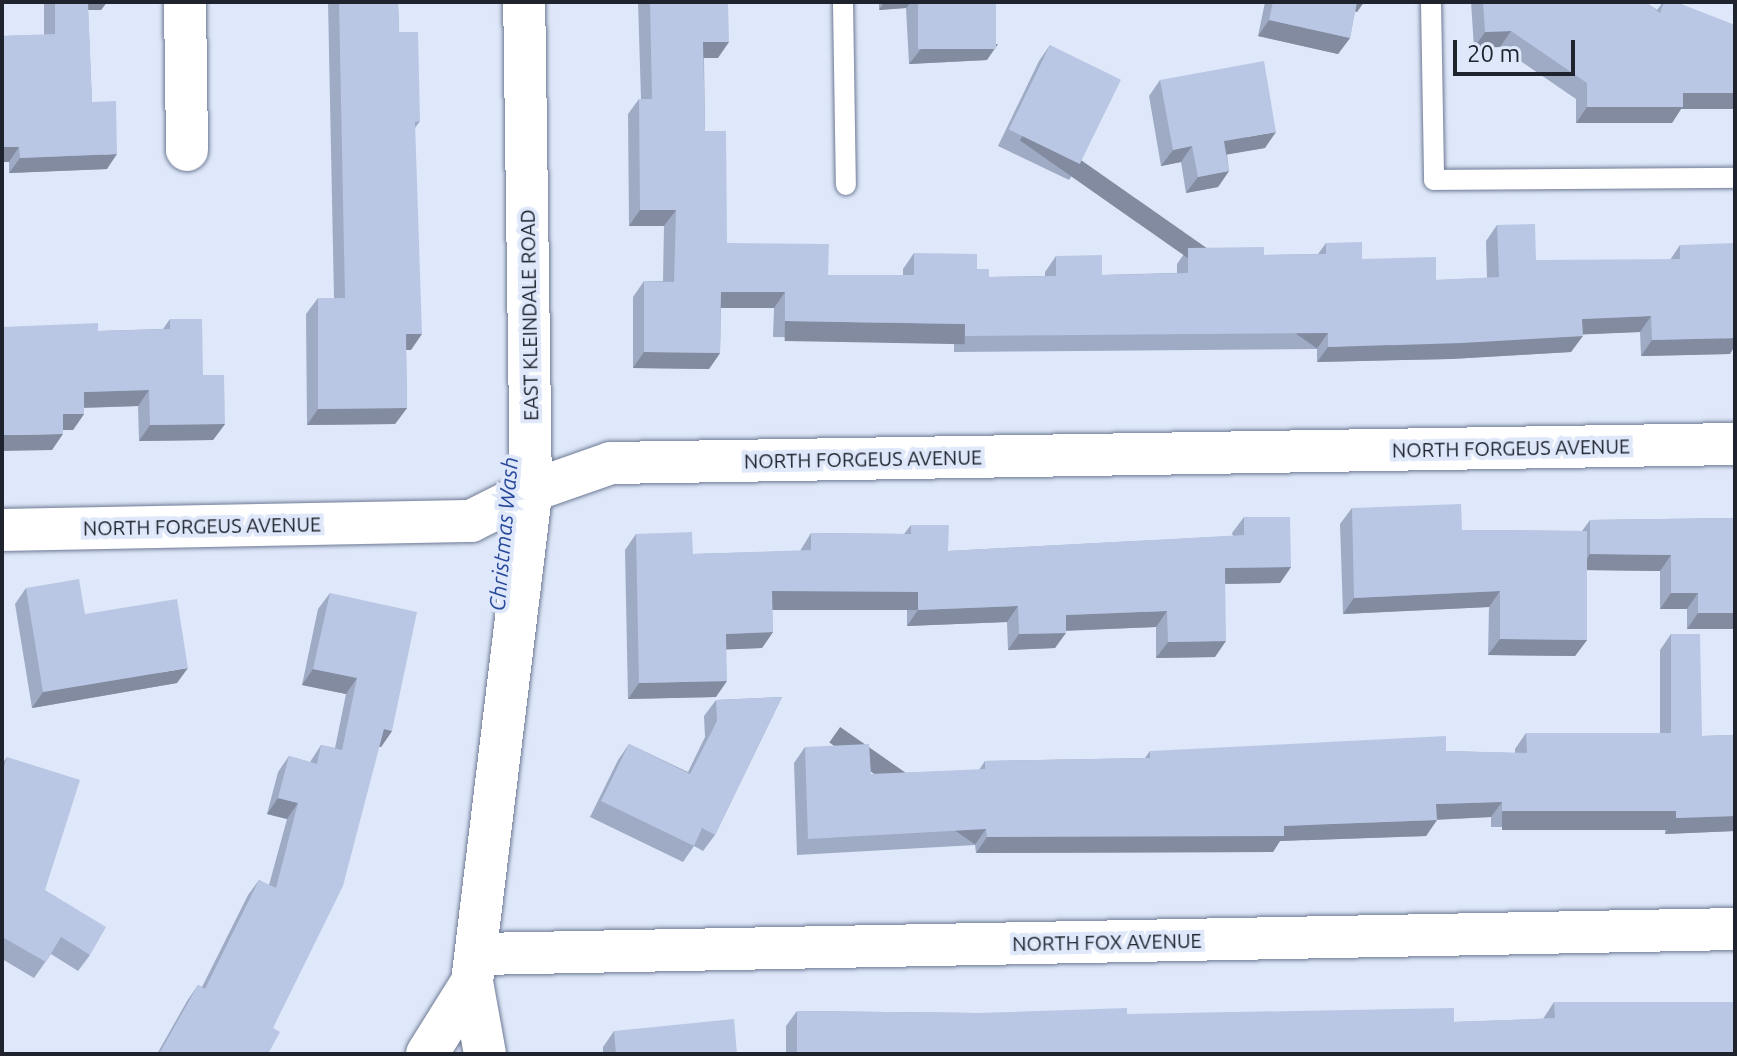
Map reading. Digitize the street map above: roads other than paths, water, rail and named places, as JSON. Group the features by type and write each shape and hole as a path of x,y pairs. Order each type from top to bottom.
{"street":[{"path":"185,2 187,150"},
{"name":"EAST KLEINDALE ROAD","path":"485,1054 475,968 531,491 524,2"},
{"name":"NORTH FORGEUS AVENUE","path":"2,530 471,521 531,491 611,463 1735,444"},
{"name":"NORTH FOX AVENUE","path":"475,968 1735,929"},
{"path":"427,1054 475,968"}],"lane":[{"path":"843,2 846,185"},
{"path":"1431,2 1434,180 1735,178"}],"water label":[{"name":"Christmas Wash","path":"503,534"}]}
